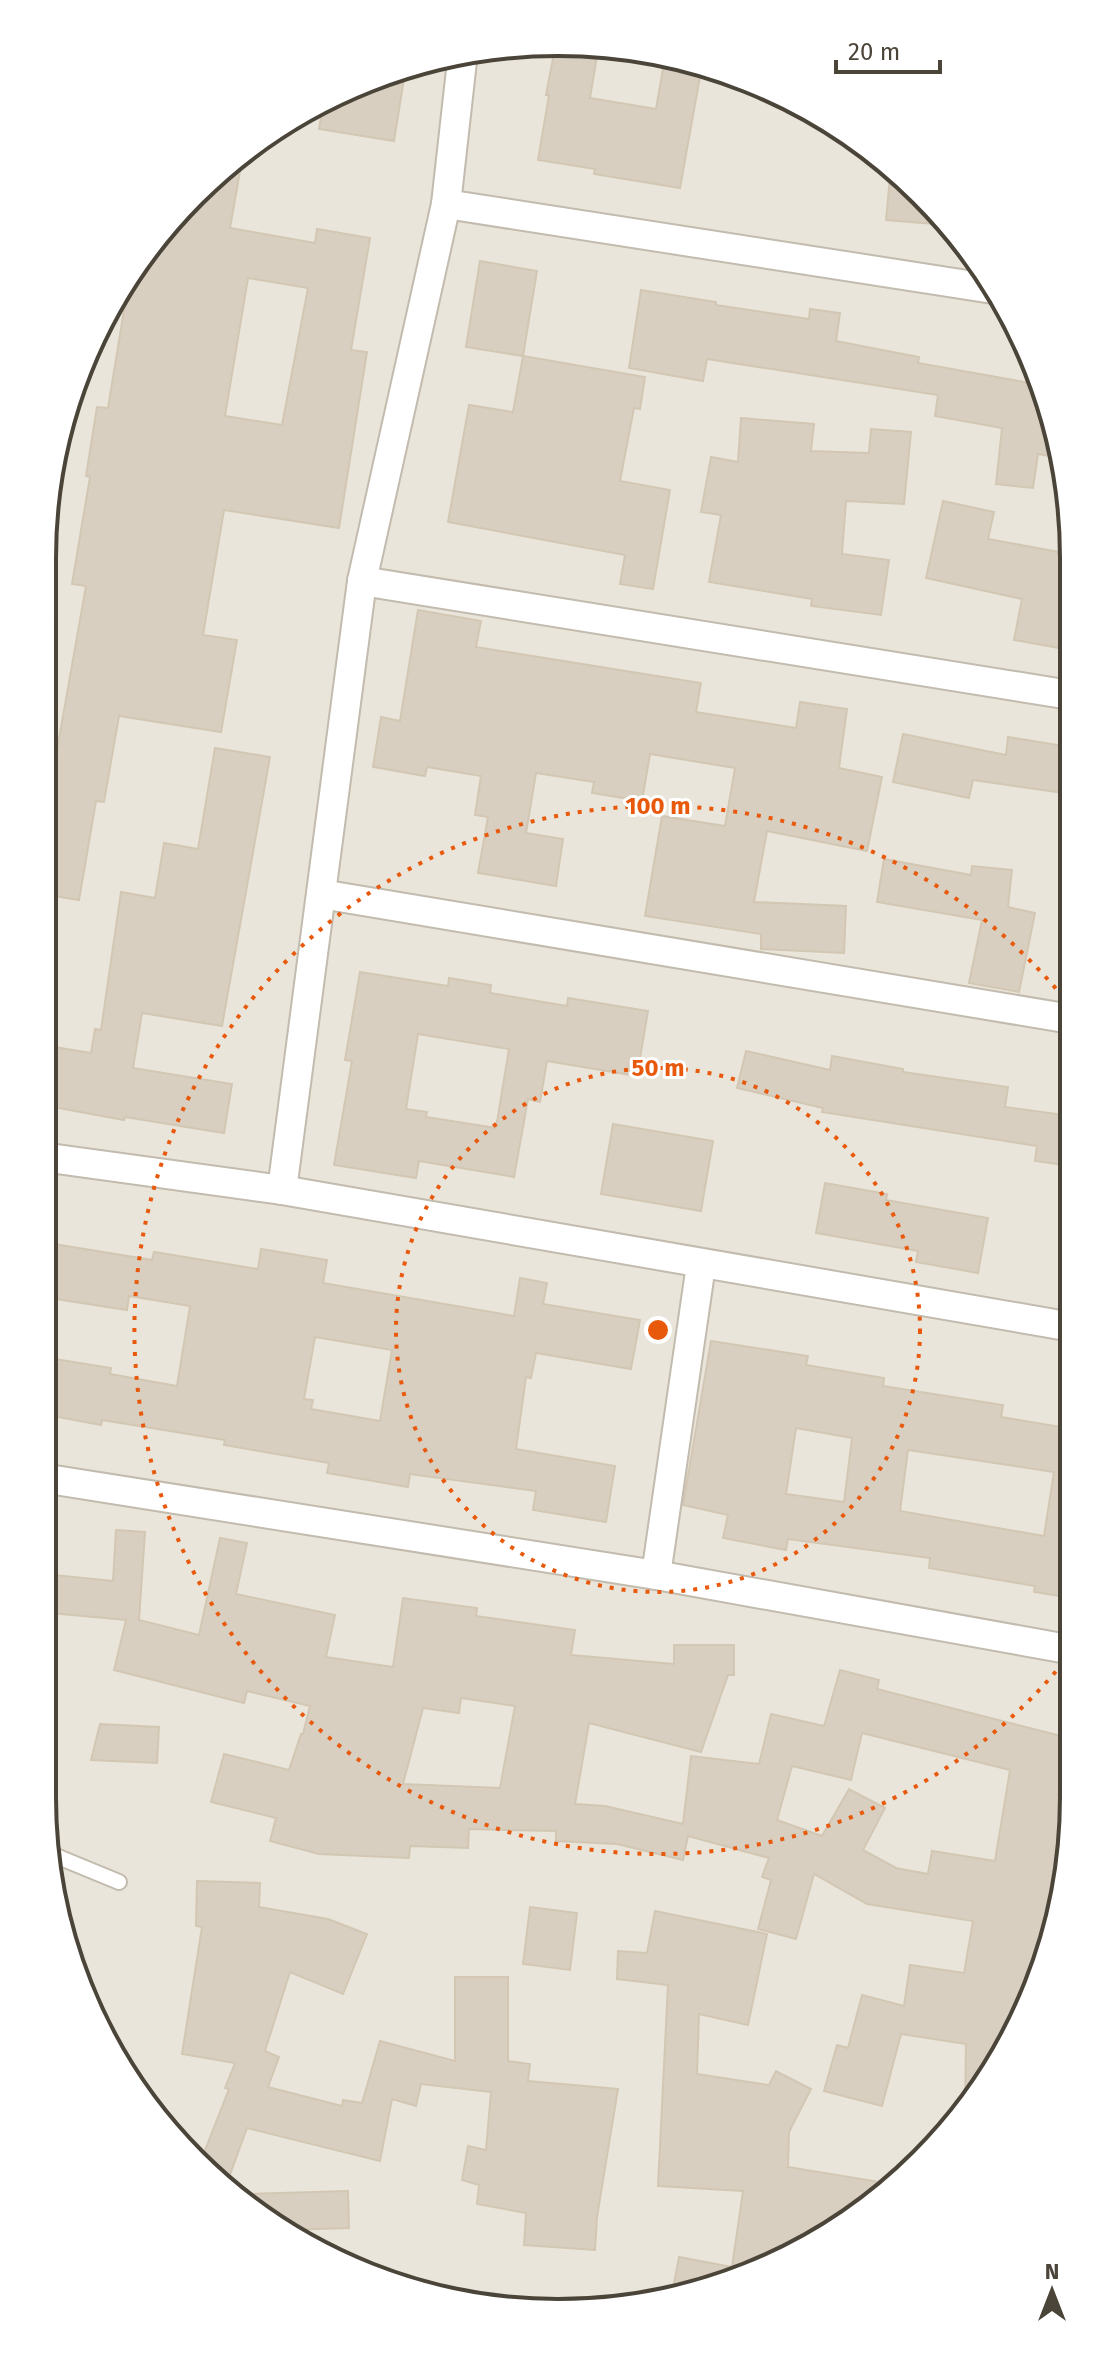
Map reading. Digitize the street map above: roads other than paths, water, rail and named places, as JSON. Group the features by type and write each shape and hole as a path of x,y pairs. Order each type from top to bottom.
{"street":[{"path":"282,1190 362,581 446,204 461,66"},
{"path":"446,204 980,287"},
{"path":"362,581 1060,693"},
{"path":"321,894 1060,1017"},
{"path":"56,1159 282,1190 1060,1325"},
{"path":"656,1575 701,1265"},
{"path":"56,1480 656,1575 1060,1648"}],"lane":[{"path":"60,1858 119,1882"}]}
